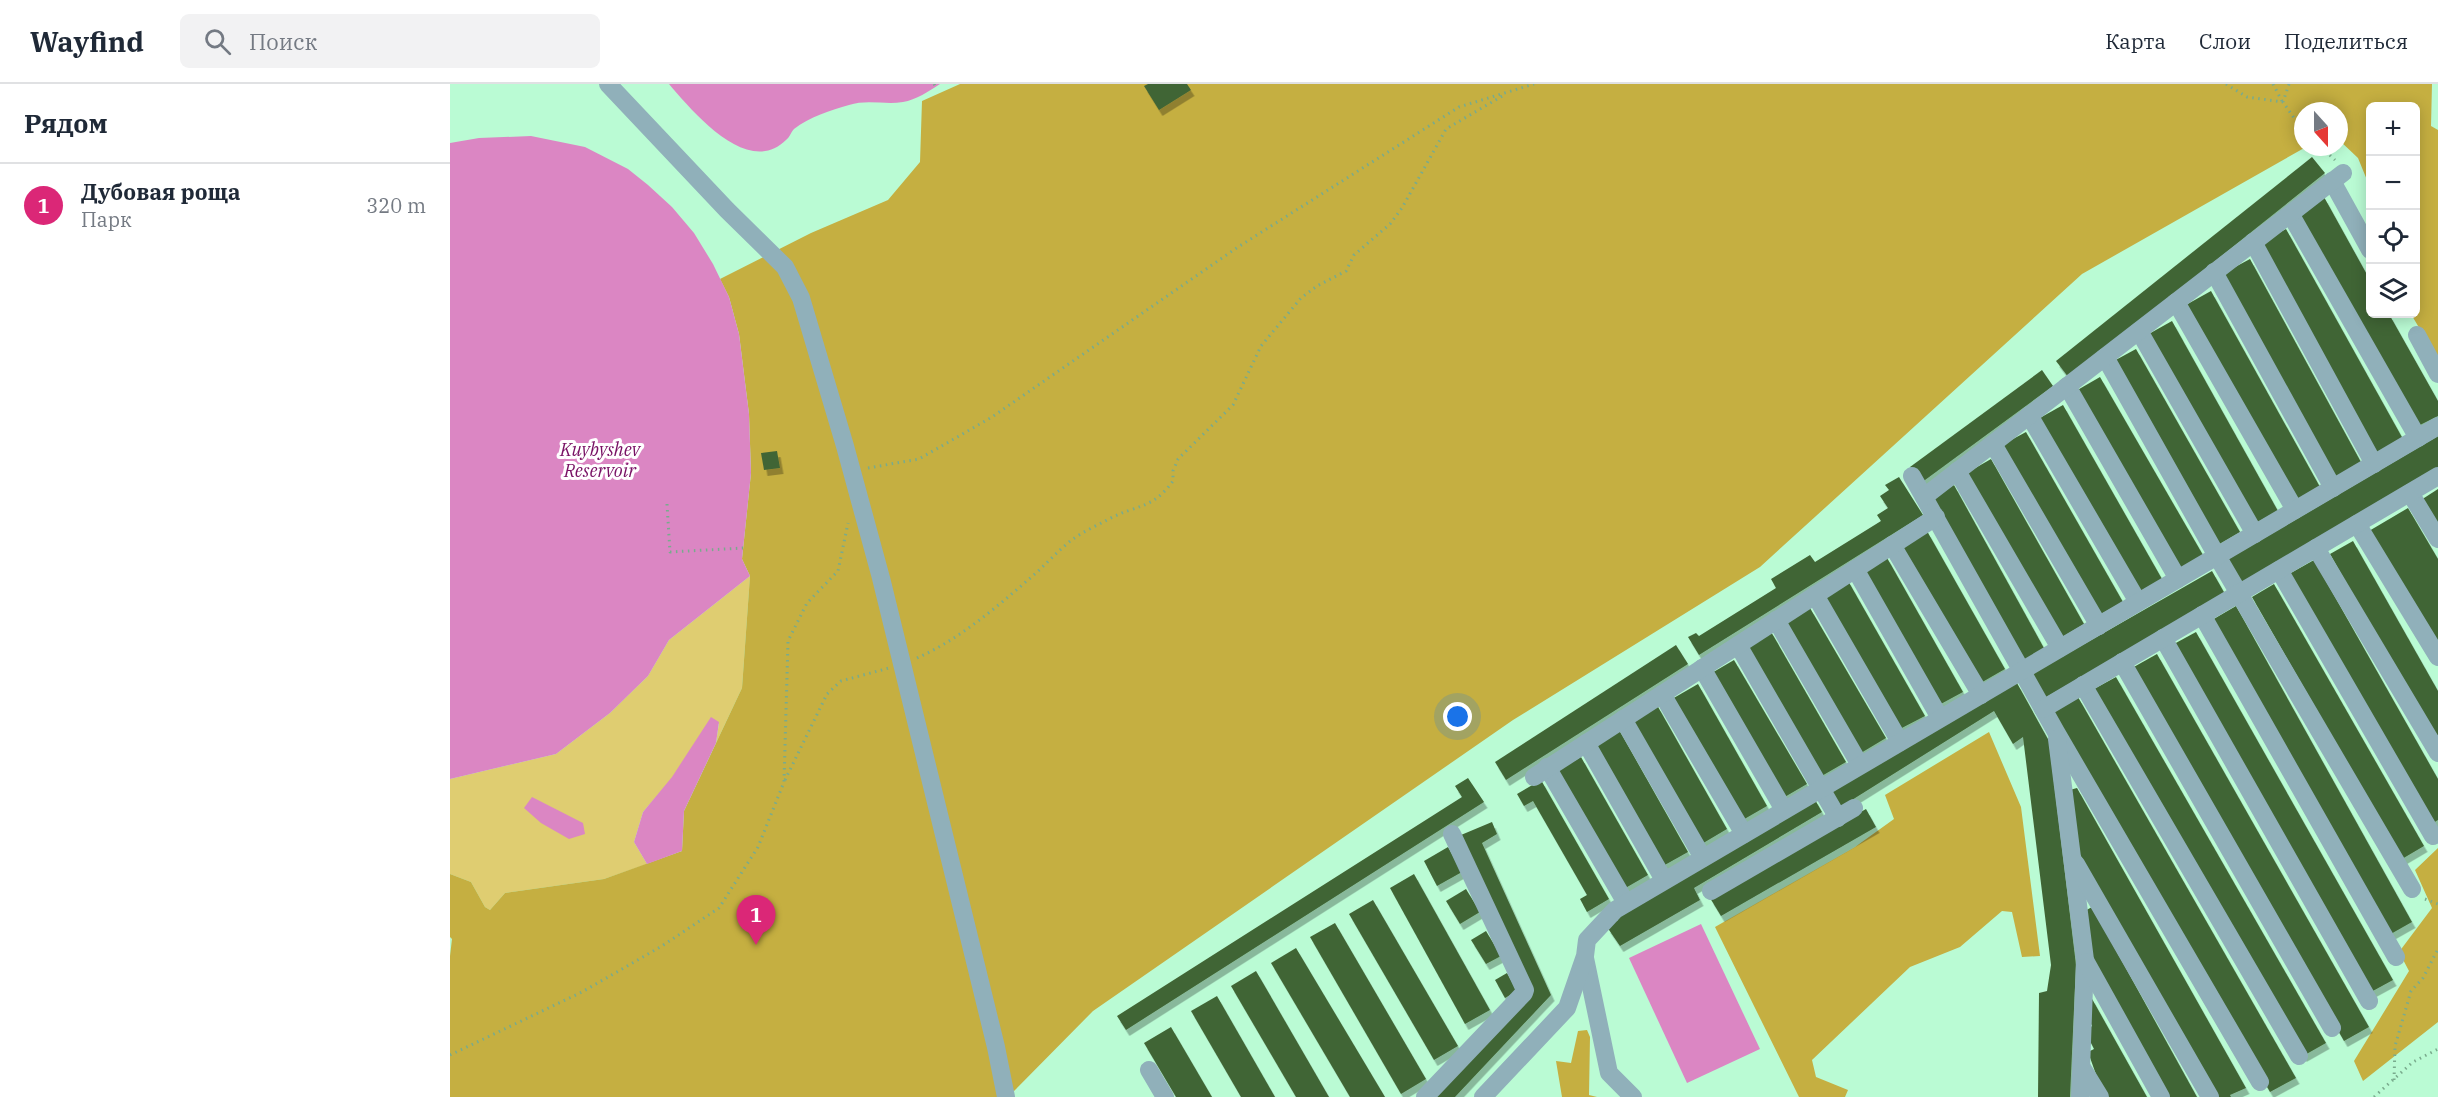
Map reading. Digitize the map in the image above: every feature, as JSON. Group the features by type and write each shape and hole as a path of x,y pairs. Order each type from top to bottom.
{"lane":[{"path":"608,84 727,210 785,267 801,298 852,471 902,665 996,1047 1006,1097"},
{"path":"1924,497 2337,177 2366,241"},
{"path":"2292,217 2418,438"},
{"path":"2253,242 2374,464"},
{"path":"2214,273 2333,488"},
{"path":"2176,302 2295,510"},
{"path":"2139,331 2255,534"},
{"path":"2417,335 2438,374"},
{"path":"2105,357 2217,556 2412,889"},
{"path":"2067,386 2178,579"},
{"path":"2030,415 2138,602"},
{"path":"1483,1097 1567,1008 1585,956 1587,940 1615,910 2438,426"},
{"path":"1993,444 2099,626"},
{"path":"1957,471 2060,648"},
{"path":"1912,476 2056,732 2260,1082"},
{"path":"2043,709 2438,476"},
{"path":"2410,493 2438,538"},
{"path":"1626,903 1540,772 1936,518"},
{"path":"2357,524 2438,657"},
{"path":"1892,545 1981,695"},
{"path":"2316,548 2438,753"},
{"path":"1855,569 1940,718"},
{"path":"2279,570 2433,836"},
{"path":"1815,595 1900,742"},
{"path":"2202,615 2396,957"},
{"path":"1776,620 1860,765"},
{"path":"2163,638 2369,1001"},
{"path":"1738,645 1838,818"},
{"path":"2122,662 2332,1028"},
{"path":"1702,668 1784,810"},
{"path":"2083,685 2299,1056"},
{"path":"1662,694 1744,834"},
{"path":"1623,719 1703,858"},
{"path":"2056,732 2085,960 2080,1097"},
{"path":"1586,742 1665,880"},
{"path":"1711,891 1854,808"},
{"path":"1425,1097 1525,990 1452,834"},
{"path":"2072,857 2210,1097"},
{"path":"1585,956 1609,1072 1633,1097"},
{"path":"2085,960 2160,1097"},
{"path":"2081,1066 2100,1097"},
{"path":"1149,1070 1165,1097"}],"path":[{"path":"852,471 919,459 930,453 992,417 1238,247 1460,107 1534,84"},
{"path":"2226,84 2247,97 2283,102"},
{"path":"2272,84 2294,118"},
{"path":"2283,102 2289,84"},
{"path":"450,1055 582,992 662,946 719,908 758,847 784,782 827,694 841,681 902,665 938,648 1005,600 1070,541 1131,509 1149,505 1163,495 1173,481 1173,471 1178,459 1233,405 1261,346 1301,298 1317,286 1346,271 1354,255 1390,224 1402,208 1446,129 1509,91"},
{"path":"667,504 670,552 742,548"},
{"path":"784,782 788,641 807,603 838,571 848,527 848,516"},
{"path":"2394,1080 2395,1046 2411,991 2423,978 2438,949"},
{"path":"2374,1097 2413,1062 2438,1049"}],"shaded area":[{"path":"960,84 2432,84 2431,126 2438,130 2438,360 2413,318 2420,318 2420,102 2366,102 2366,178 2358,158 2348,149 2348,102 2294,102 2294,154 2082,274 1760,567 1513,720 1093,1011 1008,1097 450,1097 452,939 450,937 450,874 471,882 485,907 490,910 505,893 604,879 682,851 684,811 742,688 750,576 742,559 751,473 749,414 739,334 729,297 720,279 811,233 888,200 920,162 922,101"},
{"path":"750,576 742,688 716,743 719,723 643,812 634,842 647,864 604,879 505,893 490,910 485,907 471,882 450,874 450,779 556,754 610,713 648,676 669,640"},
{"path":"1989,732 2021,807 2040,956 2022,957 2012,912 2002,911 1960,947 1910,967 1812,1060 1816,1077 1848,1090 1845,1097 1799,1097 1715,927 1855,847 1894,819 1885,795"},
{"path":"2438,848 2438,1022 2363,1081 2354,1061 2409,971 2399,952 2432,908 2415,870"},
{"path":"1587,1030 1590,1037 1589,1095 1597,1097 1562,1097 1556,1061 1571,1063 1578,1031"}],"water":[{"path":"669,84 940,84 908,101 856,103 813,117 794,129 786,140 771,150 755,151 722,137 692,110"},
{"name":"Kuybyshev Reservoir","path":"531,136 585,147 628,169 672,207 694,233 713,264 729,297 739,334 749,414 751,473 742,559 750,576 669,640 648,676 610,713 556,754 450,779 450,143 479,138"},
{"path":"711,717 719,722 716,743 684,811 682,851 647,864 634,842 643,812 672,777"},
{"path":"532,797 583,823 585,834 569,839 541,823 524,808"},
{"path":"1701,924 1760,1049 1687,1083 1629,958"}],"building":[{"path":"1148,84 1187,84 1191,90 1159,110 1144,86"},
{"path":"2312,157 2325,173 2069,378 2056,361"},
{"path":"2324,197 2366,273 2366,318 2391,318 2438,401 2438,416 2418,426 2298,211"},
{"path":"2286,229 2403,439 2377,454 2260,243"},
{"path":"2250,259 2362,464 2334,479 2222,274"},
{"path":"2211,291 2320,487 2292,502 2184,306"},
{"path":"2172,321 2278,511 2254,524 2147,335"},
{"path":"2136,349 2240,532 2216,546 2112,362"},
{"path":"2042,370 2053,386 1921,483 1910,467"},
{"path":"2100,377 2203,555 2177,570 2074,392"},
{"path":"2063,405 2162,579 2137,593 2038,419"},
{"path":"2026,432 2123,602 2097,616 2000,446"},
{"path":"2438,436 2438,471 2240,588 2225,561"},
{"path":"777,451 780,468 764,470 761,453"},
{"path":"1991,459 2084,624 2059,639 1965,474"},
{"path":"1899,477 1923,515 1699,655 1688,637 1696,633 1699,636 1776,588 1771,579 1810,555 1815,562 1881,521 1877,515 1888,508 1880,496 1889,490 1885,485"},
{"path":"1954,485 2045,650 2020,664 1929,499"},
{"path":"2438,489 2438,528 2421,500"},
{"path":"2408,508 2438,559 2438,647 2369,531"},
{"path":"1927,531 2005,669 1979,684 1901,546"},
{"path":"2353,541 2438,691 2438,735 2433,737 2330,554"},
{"path":"1886,556 1963,692 1939,705 1862,569"},
{"path":"2314,560 2438,779 2438,820 2430,825 2289,574"},
{"path":"2212,571 2225,594 2043,699 2030,675"},
{"path":"1847,579 1925,716 1898,730 1821,594"},
{"path":"2274,584 2424,846 2402,859 2252,597"},
{"path":"2236,606 2412,922 2389,935 2212,620"},
{"path":"1810,608 1886,738 1861,753 1784,623"},
{"path":"1770,630 1846,762 1820,777 1744,644"},
{"path":"2196,632 2393,980 2371,992 2174,644"},
{"path":"1676,645 1688,664 1506,780 1495,762"},
{"path":"2157,654 2369,1027 2344,1041 2132,668"},
{"path":"1734,660 1807,784 1783,798 1710,674"},
{"path":"2116,677 2326,1043 2303,1056 2092,690"},
{"path":"2017,683 2049,741 2076,965 2070,1097 2038,1097 2039,993 2047,991 2051,965 2023,737 2013,744 1994,711 1836,810 1825,792"},
{"path":"1698,684 1767,806 1741,821 1672,699"},
{"path":"2078,697 2296,1078 2270,1092 2053,711"},
{"path":"1657,705 1727,829 1700,845 1630,720"},
{"path":"1618,728 1688,852 1663,866 1593,742"},
{"path":"1581,757 1648,875 1622,890 1555,772"},
{"path":"1468,778 1484,802 1126,1030 1117,1016 1462,797 1455,786"},
{"path":"1541,780 1609,899 1587,912 1580,899 1587,895 1533,801 1524,806 1517,794"},
{"path":"2077,788 2246,1088 2230,1095 2231,1097 2215,1097 2077,849 2066,791"},
{"path":"1814,798 1822,812 1694,888 1700,900 1620,946 1607,927 1618,920 1616,915"},
{"path":"1866,809 1876,827 1721,916 1710,898"},
{"path":"1492,822 1497,834 1482,843 1551,995 1455,1097 1432,1097 1532,990 1461,835"},
{"path":"1448,847 1462,872 1437,886 1424,861"},
{"path":"1414,874 1490,1010 1465,1024 1390,888"},
{"path":"1466,889 1480,912 1460,924 1446,901"},
{"path":"1373,900 1458,1046 1434,1060 1349,914"},
{"path":"2092,907 2197,1097 2164,1097 2090,963 2083,912"},
{"path":"1335,923 1426,1079 1401,1094 1310,937"},
{"path":"1486,931 1501,956 1486,964 1471,940"},
{"path":"1296,948 1385,1097 1350,1097 1271,963"},
{"path":"1256,971 1329,1097 1296,1097 1231,986"},
{"path":"1507,973 1517,991 1505,998 1495,980"},
{"path":"1217,996 1275,1097 1241,1097 1191,1011"},
{"path":"2091,997 2147,1097 2105,1097 2103,1094 2088,1052 2094,1049 2085,1031 2092,1026 2087,1015"},
{"path":"1171,1027 1212,1097 1176,1097 1144,1043"}],"place":[{"name":"Дубовая роща","path":"756,945"}]}
